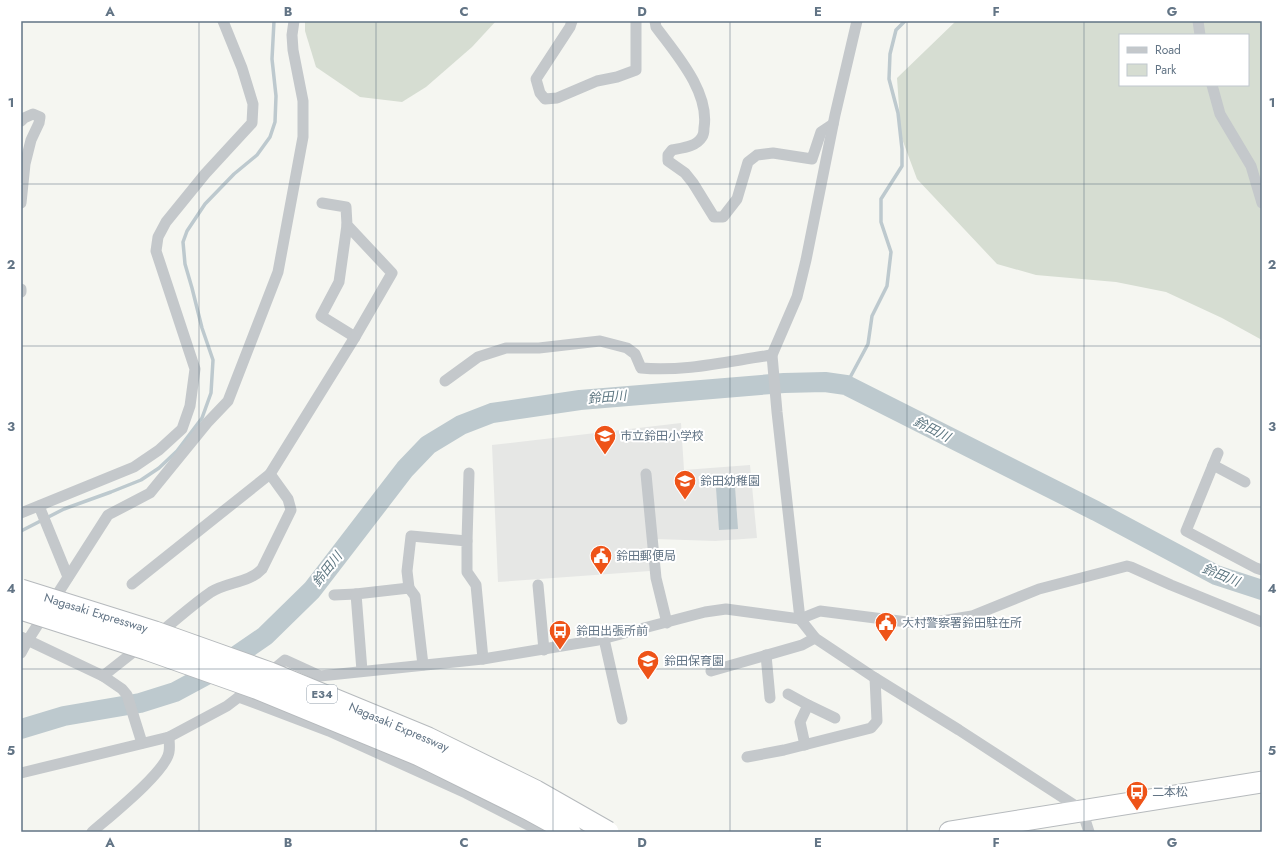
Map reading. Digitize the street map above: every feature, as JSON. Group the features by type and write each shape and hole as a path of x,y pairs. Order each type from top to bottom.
{"highway":[{"name":"Nagasaki Expressway","path":"21,590 155,632 270,673 428,738 536,791 608,832"},
{"name":"Nagasaki Expressway","path":"21,609 146,649 256,688 419,755 528,808 570,832"},
{"path":"950,832 1262,782"}],"street":[{"path":"21,513 40,509 134,467 159,450 182,428 190,406 195,369 156,251 158,237 166,222 205,174 252,123 254,104 242,68 223,21"},
{"path":"21,653 24,639 68,577 108,515 150,493 207,423 228,401 278,272 303,137 303,101 293,50 292,35 294,21"},
{"path":"572,21 570,27 536,79 540,93 545,99 557,98 597,81 618,78 636,70 636,21"},
{"path":"655,21 656,26 696,85 705,111 706,120 703,136 689,147 672,150 668,155 668,161 685,173 714,217 723,216 737,199 748,162 757,155 773,153 812,158 821,132 833,124"},
{"path":"857,21 833,124 806,260 797,297 772,359 800,618 815,638 1082,810 1089,832"},
{"path":"1198,21 1200,34"},
{"path":"1212,86 1220,114 1251,166 1262,203"},
{"path":"21,121 33,114 40,117 40,123 31,140 25,164 21,204"},
{"path":"322,203 346,207 347,225 339,282 321,316 355,337"},
{"path":"132,584 270,474 355,337 392,273 347,225"},
{"path":"445,381 478,357 506,348 539,348 600,341 627,348 635,354 641,368 656,370 772,359"},
{"path":"1218,453 1186,532 1262,570"},
{"path":"1213,465 1245,482"},
{"path":"469,473 467,572 476,584 482,659"},
{"path":"103,676 212,592 256,575 262,569 291,510 288,499 270,474"},
{"path":"646,474 656,578 667,623"},
{"path":"40,509 68,577"},
{"path":"423,665 415,596 408,588 407,571 411,536 467,541"},
{"path":"21,773 140,739 169,737 227,706 285,660 320,676 482,659 604,639 705,612 726,609 800,618 820,612 923,624 972,616 1039,589 1127,566 1262,622"},
{"path":"538,585 544,650"},
{"path":"334,595 408,588"},
{"path":"356,594 362,671"},
{"path":"711,671 802,645 815,638"},
{"path":"24,639 103,676 122,689 127,695 140,739"},
{"path":"604,639 622,719"},
{"path":"766,655 770,698"},
{"path":"747,757 784,750 871,728 877,721 875,678"},
{"path":"788,694 836,718"},
{"path":"239,697 336,735 466,793 542,832"},
{"path":"805,745 800,722 808,705"},
{"path":"92,832 141,789 159,770 169,753 169,737"}],"shaded area":[{"path":"681,423 684,470 750,465 757,538 715,541 656,539 648,537 650,571 498,582 492,445"},
{"path":"735,487 738,529 719,530 716,488"}],"green space":[{"path":"305,21 496,21 472,47 426,87 402,102 360,97 316,67 305,31"},
{"path":"956,21 1262,21 1262,340 1222,318 1166,292 1116,282 1036,275 997,264 917,179 901,136 897,78"}],"waterway":[{"path":"21,531 64,509 141,480 159,468 177,451 202,418 211,393 213,360 202,328 185,264 183,242 187,231 205,204 234,174 257,155 270,137 275,122 276,96 272,59 274,21"},
{"path":"846,385 868,344 872,316 887,286 891,252 881,222 881,199 902,166 902,149 898,113 889,79 890,54 896,30 905,21"},
{"name":"鈴田川","path":"21,729 64,716 140,703 175,692 214,671 265,636 312,590 405,469 428,445 461,425 492,413 580,400 784,383 825,382 846,385 1096,511 1216,575 1262,590"}],"place":[{"name":"市立鈴田小学校","path":"605,456"},
{"name":"鈴田幼稚園","path":"685,500"},
{"name":"鈴田郵便局","path":"601,576"},
{"name":"大村警察署鈴田駐在所","path":"886,642"},
{"name":"鈴田出張所前","path":"560,650"},
{"name":"鈴田保育園","path":"648,680"},
{"name":"二本松","path":"1137,812"}]}
